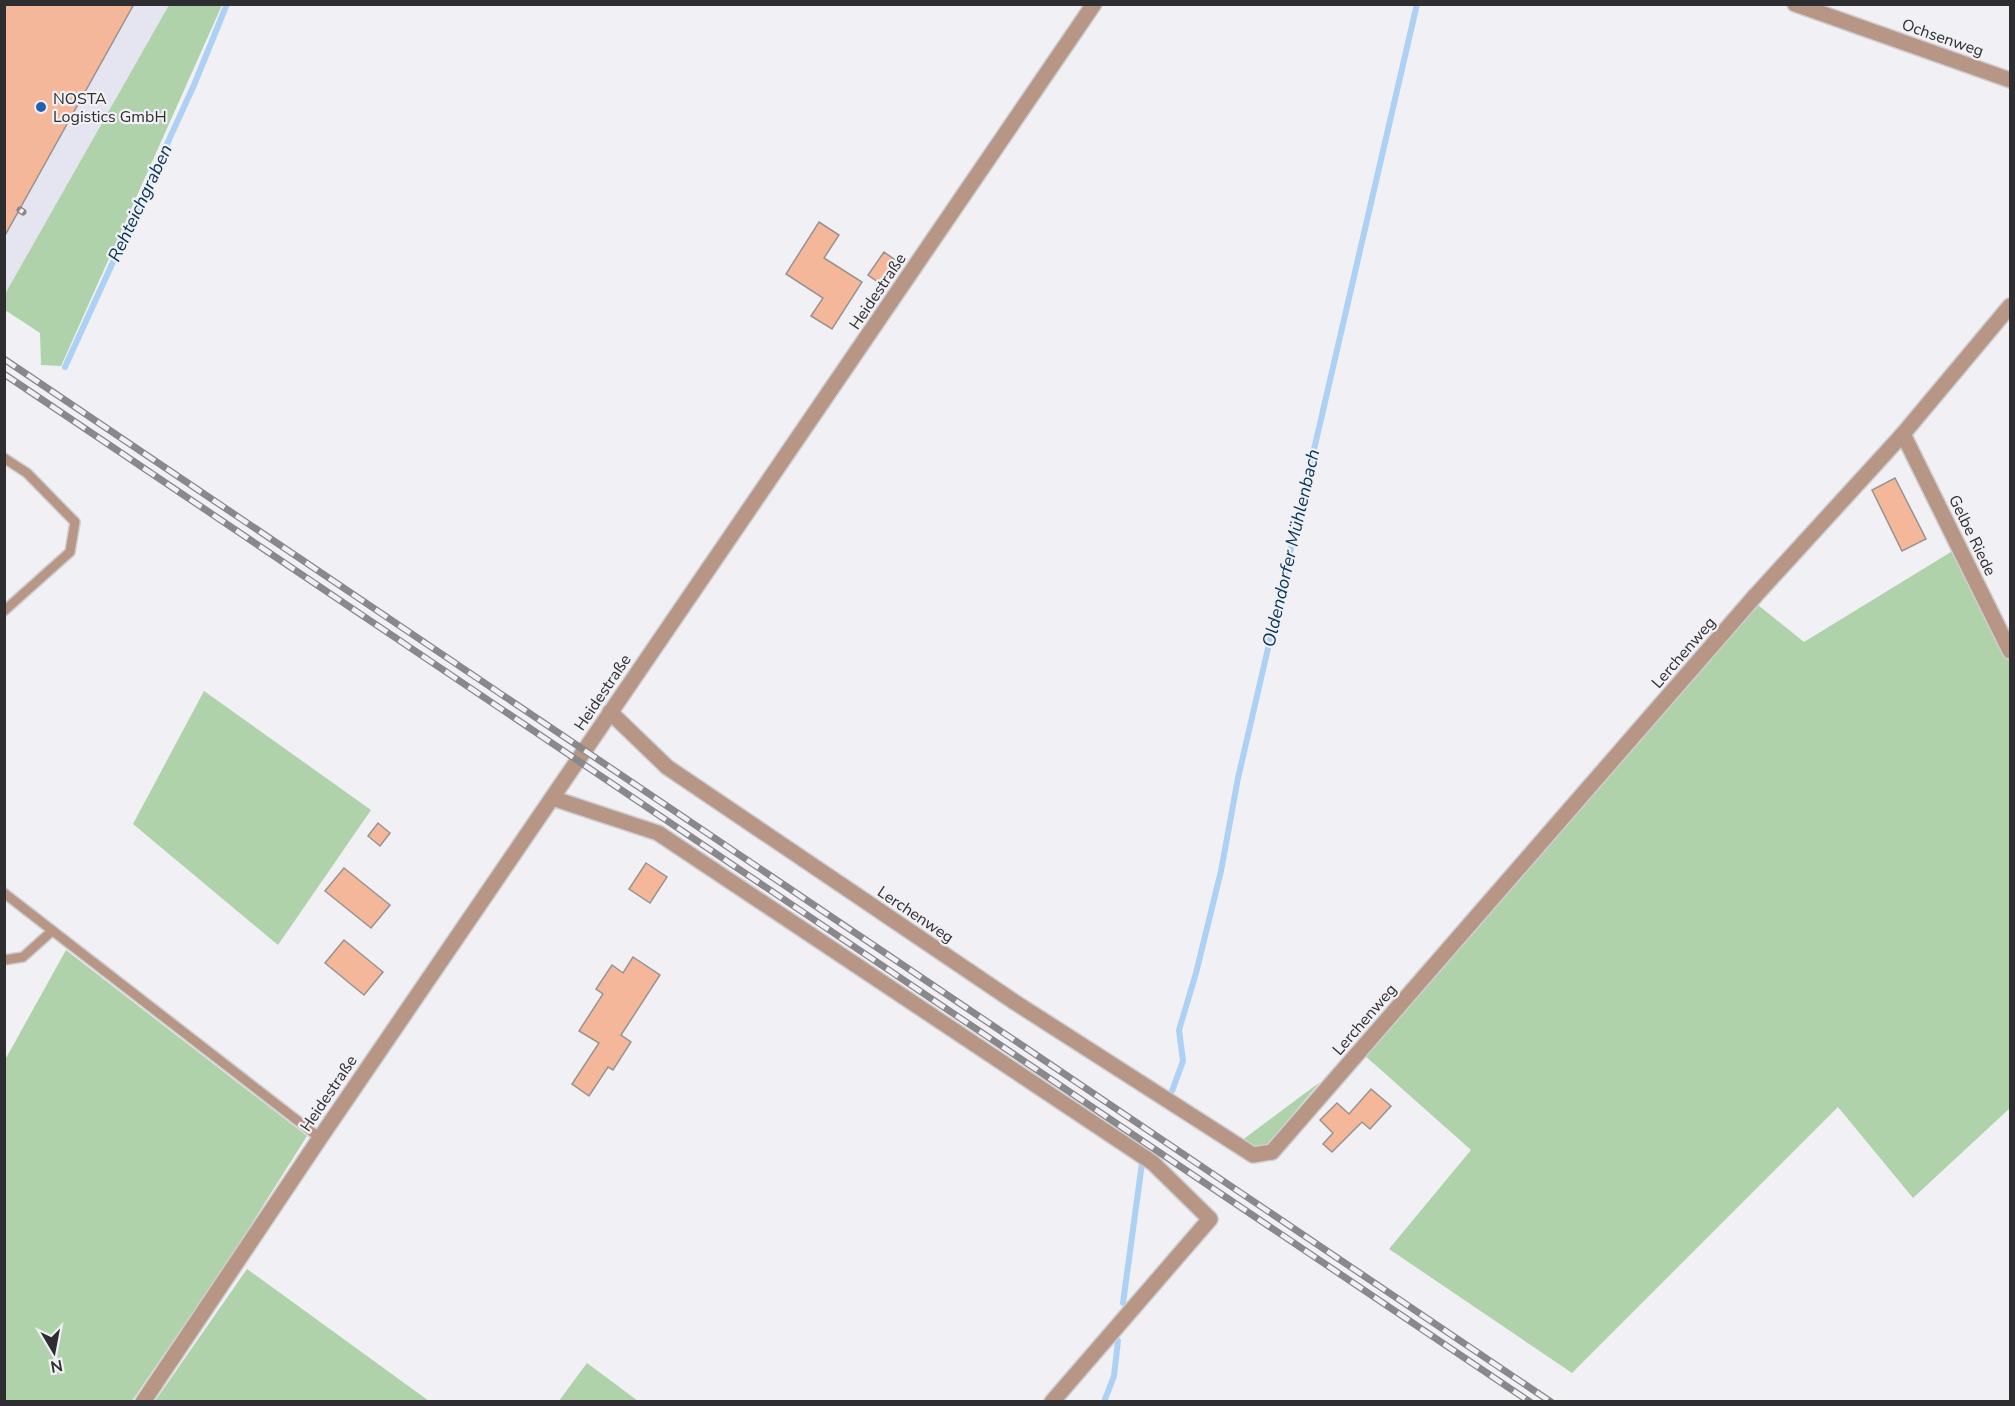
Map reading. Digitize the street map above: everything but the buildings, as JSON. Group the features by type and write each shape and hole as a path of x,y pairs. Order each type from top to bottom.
{"street":[{"name":"Heidestraße","path":"143,1401 1094,4"},
{"name":"Ochsenweg","path":"1795,4 2010,80"},
{"name":"Lerchenweg","path":"610,712 667,767 1016,1003 1253,1155 1272,1152 1748,604 1904,434 2010,306"},
{"name":"Gelbe Riede","path":"1904,434 2010,651"},
{"path":"552,798 658,832 1153,1162 1210,1219 1052,1401"}],"lane":[{"path":"4,458 27,473 75,522 70,552 4,611"},
{"path":"4,893 320,1138"},
{"path":"4,960 23,957 52,931"}],"shaded area":[{"name":"NOSTA Logistics GmbH","path":"5,5 169,5 5,294"}],"green space":[{"path":"169,5 222,5 61,366 41,365 40,333 5,310 5,294"},
{"path":"1959,547 2010,651 2010,1108 1913,1198 1838,1107 1572,1373 1389,1249 1471,1150 1363,1054 1758,605 1804,642"},
{"path":"204,691 371,810 278,945 133,824"},
{"path":"66,950 307,1136 232,1255 132,1401 5,1401 5,1060"},
{"path":"1320,1082 1268,1144 1254,1147 1241,1141"},
{"path":"247,1269 429,1401 155,1401"},
{"path":"587,1363 638,1401 559,1401"}],"waterway":[{"name":"Rehteichgraben","path":"65,367 194,85 227,4"},
{"name":"Oldendorfer Mühlenbach","path":"1172,1091 1183,1061 1179,1030 1196,973 1221,871 1238,778 1417,4"},
{"name":"Oldendorfer Mühlenbach","path":"1123,1303 1142,1163"},
{"name":"Oldendorfer Mühlenbach","path":"1104,1402 1114,1376 1118,1341"}],"railway":[{"path":"4,359 1551,1402"},
{"path":"4,374 1530,1402"}],"place":[{"name":"NOSTA Logistics GmbH","path":"41,107"}]}
